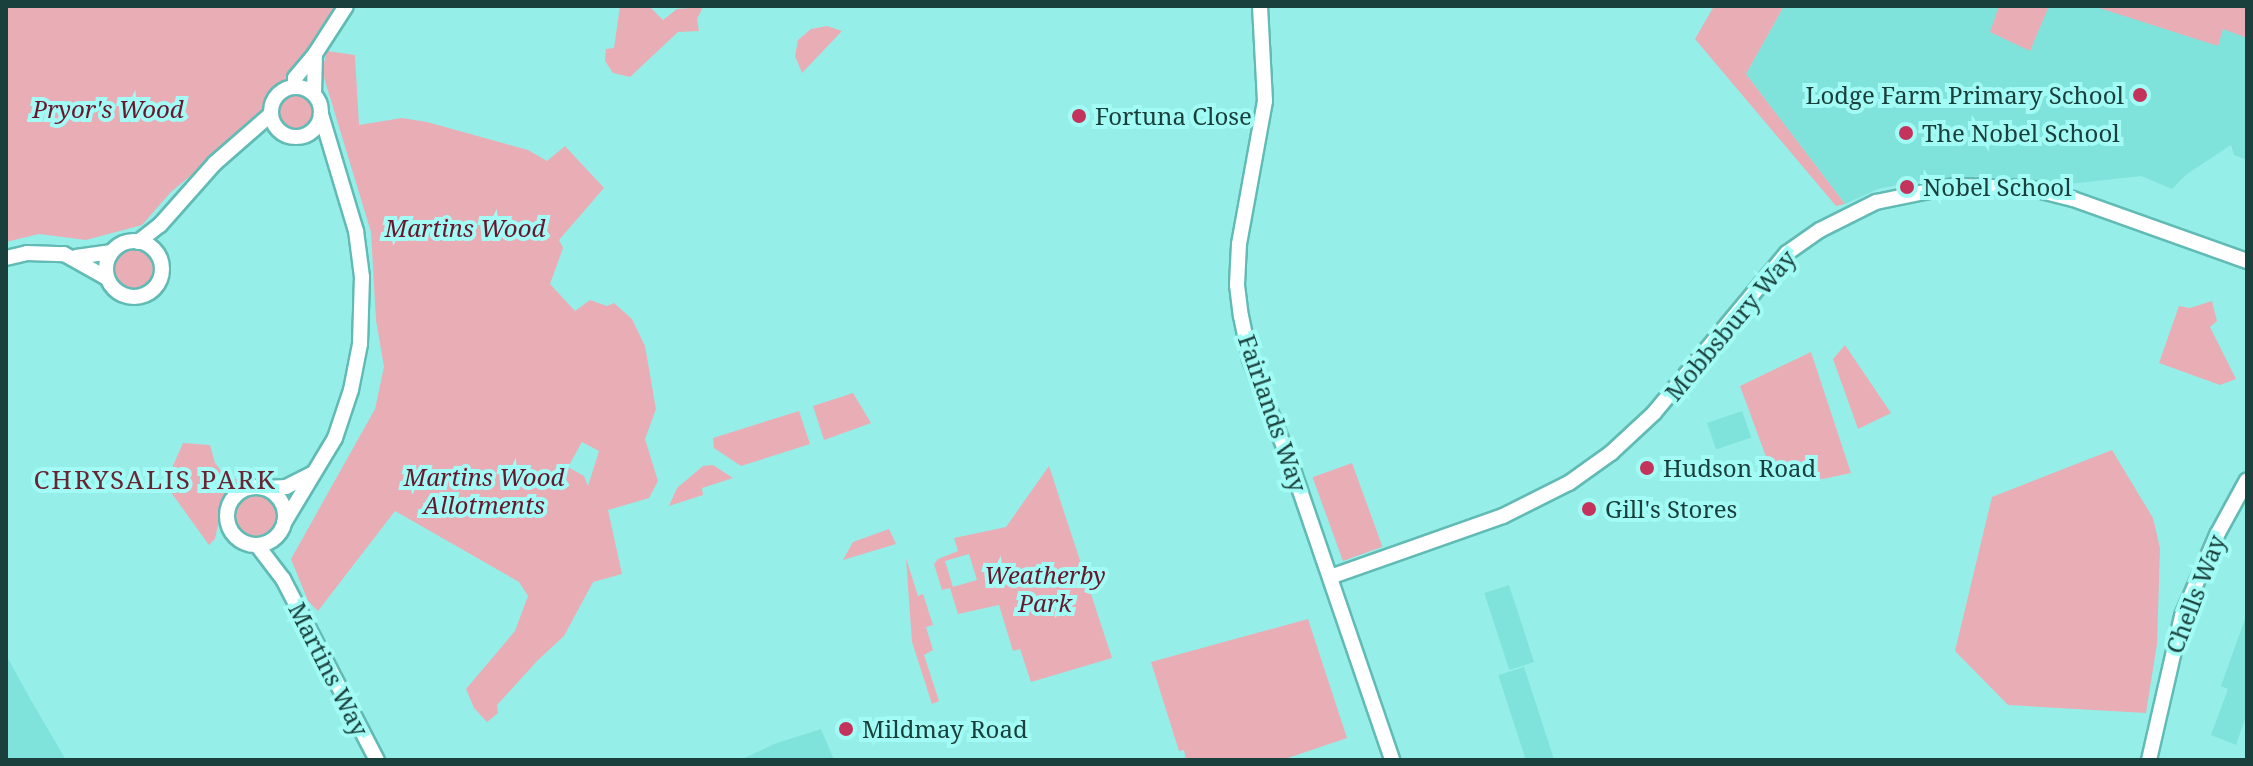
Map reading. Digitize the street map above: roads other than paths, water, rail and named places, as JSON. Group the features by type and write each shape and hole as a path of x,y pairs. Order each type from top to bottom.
{"street":[{"path":"295,87 295,78 315,54 346,6"},
{"name":"Fairlands Way","path":"1260,6 1266,55 1265,101 1239,244 1237,285 1250,359 1330,577 1392,760"},
{"path":"257,545 280,529 325,457 344,414 356,365 362,321 362,277 356,231 314,94 315,54"},
{"path":"295,87 314,94"},
{"path":"138,242 160,225 215,163 244,141 271,114 275,99 295,87"},
{"path":"271,114 280,131"},
{"path":"301,137 315,129 321,114"},
{"path":"244,141 280,131 314,140 333,156"},
{"name":"Mobbsbury Way","path":"1330,577 1503,516 1569,483 1611,453 1654,413 1787,253 1820,230 1876,202 1954,186 2029,188 2073,199 2247,261"},
{"path":"152,249 160,225"},
{"path":"6,258 48,252 76,257 112,252 126,243 138,242 152,249 161,266 161,275 151,291 129,297 115,291 107,278 76,257"},
{"path":"107,278 107,260 112,252"},
{"name":"Martins Way","path":"313,473 278,489 246,488 231,499 227,508 232,533 244,543 257,545 283,579 376,760"},
{"name":"Chells Way","path":"2149,760 2182,616 2218,533 2247,480"},
{"name":"Martins Way","path":"264,488 281,501 275,552 283,579"}],"place":[{"name":"Lodge Farm Primary School","path":"2140,95"},
{"name":"Fortuna Close","path":"1079,116"},
{"name":"The Nobel School","path":"1906,133"},
{"name":"Nobel School","path":"1907,187"},
{"name":"Hudson Road","path":"1647,468"},
{"name":"Gill's Stores","path":"1589,509"},
{"name":"Mildmay Road","path":"846,729"}],"district":[{"name":"CHRYSALIS PARK","path":"155,480"}],"park label":[{"name":"Pryor's Wood","path":"108,109"},
{"name":"Martins Wood","path":"465,228"},
{"name":"Martins Wood Allotments","path":"484,491"},
{"name":"Weatherby Park","path":"1045,589"}]}
